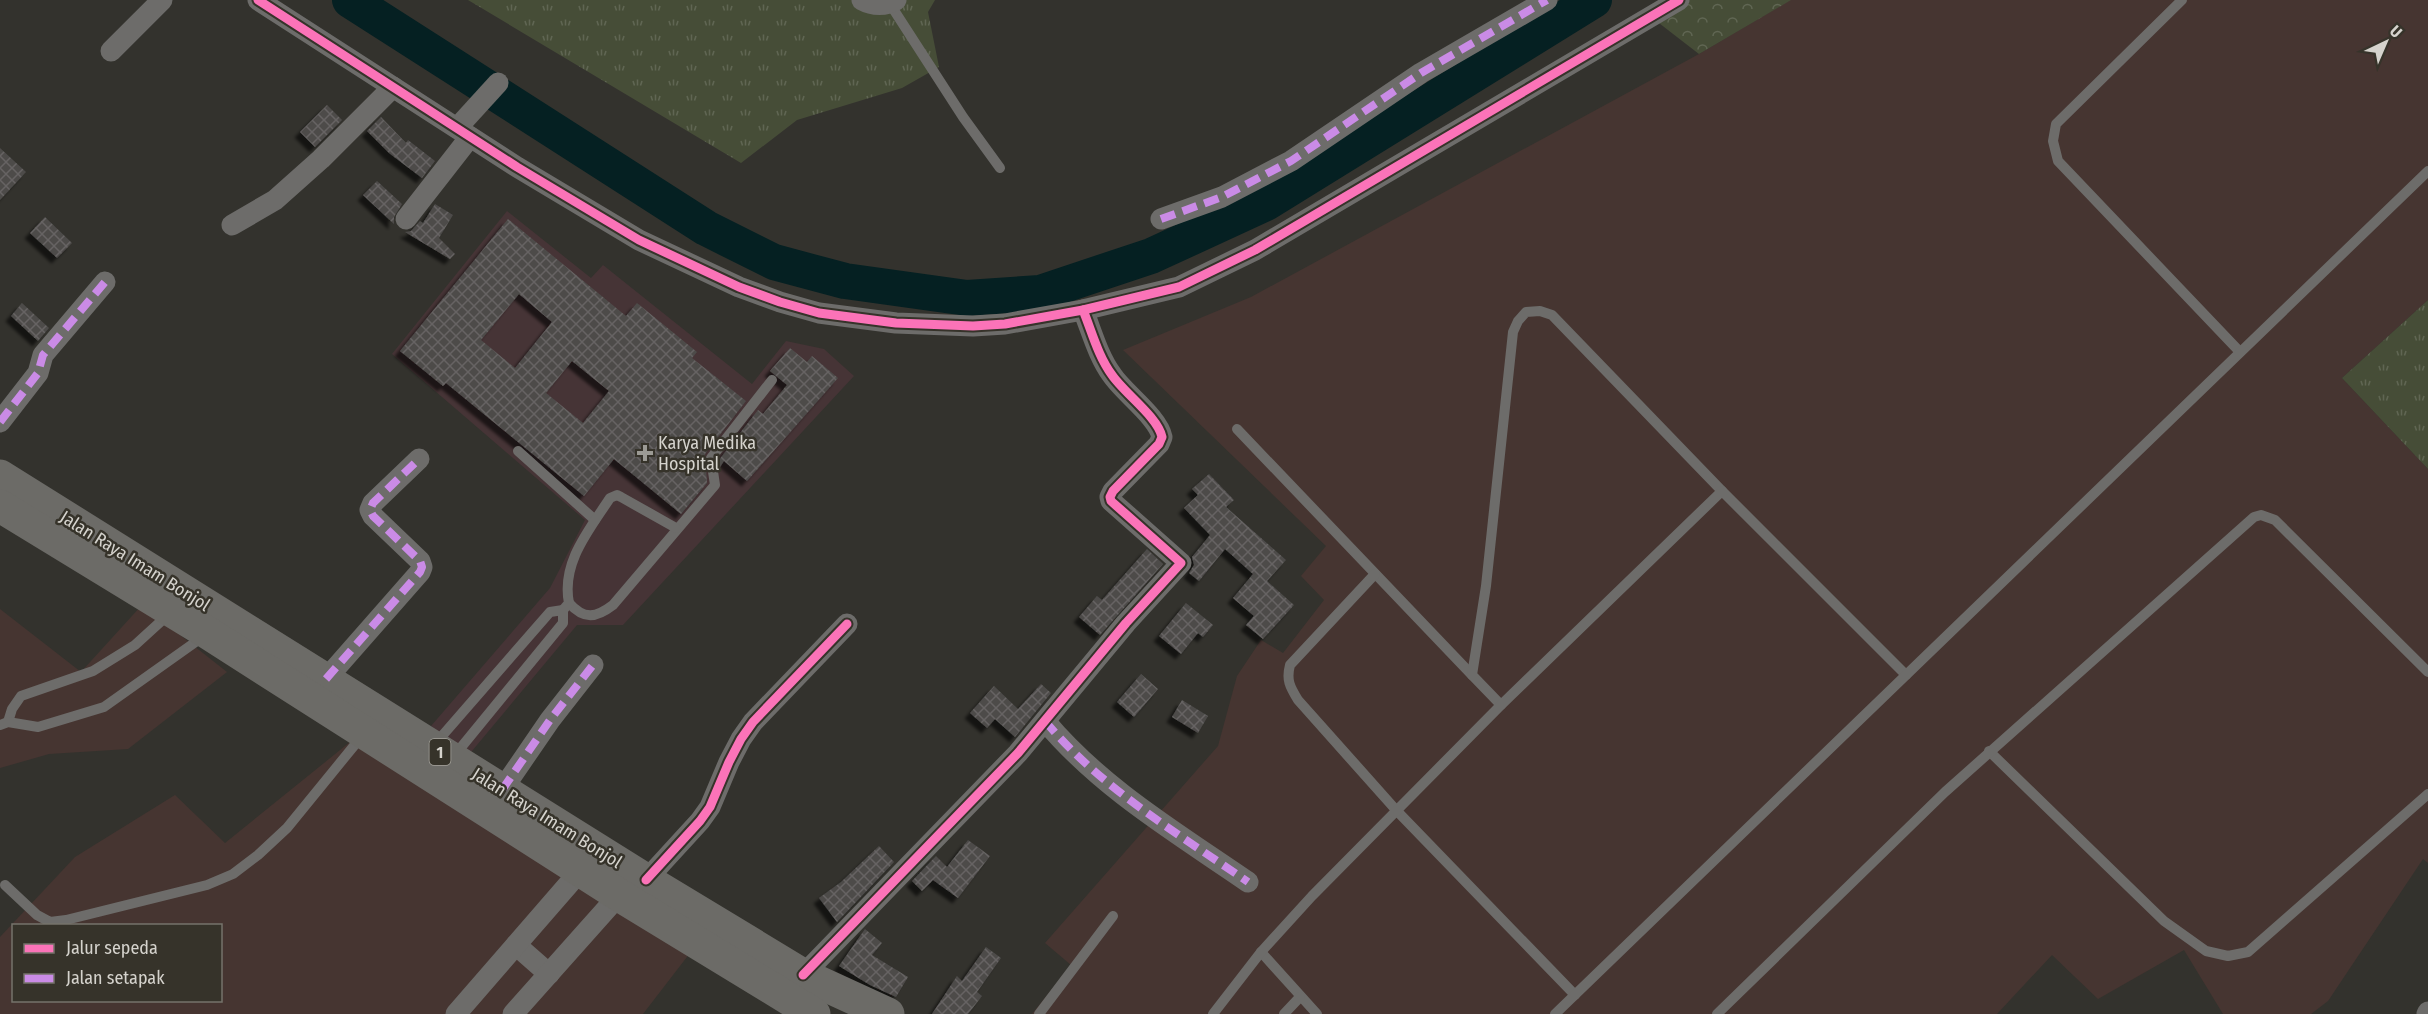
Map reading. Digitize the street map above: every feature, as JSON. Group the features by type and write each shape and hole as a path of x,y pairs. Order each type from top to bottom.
{"highway":[{"name":"Jalan Raya Imam Bonjol","path":"0,476 194,618 364,733 580,870 632,887 803,975 888,1014"},
{"name":"Jalan Raya Imam Bonjol","path":"0,506 194,618 326,679 502,790 632,887 814,1014"}],"street":[{"path":"111,51 162,0"},
{"path":"258,0 463,133 639,240 739,286 780,302 819,313 858,319 973,326 1005,324 1083,310 1179,287 1247,255 1679,0"},
{"path":"862,0 870,4 893,2"},
{"path":"1161,219 1222,197 1291,161 1421,73 1547,0"},
{"path":"406,219 463,133 479,104 497,84"},
{"path":"232,225 275,200 321,159 393,87"},
{"path":"0,422 38,373 43,355 105,282"},
{"path":"803,975 982,793 1126,623 1181,563 1111,501 1113,491 1159,444 1162,437 1158,427 1111,375 1083,310"},
{"path":"326,679 420,572 422,567 420,561 373,516 370,510 373,503 419,459"},
{"path":"513,1014 632,887 700,821 710,807 741,739 753,722 848,624"},
{"path":"502,790 550,720 593,665"},
{"path":"1045,721 1062,741 1115,790 1248,882"},
{"path":"456,1014 580,870"},
{"path":"516,945 549,974"}],"lane":[{"path":"2182,0 2056,124 2053,141 2058,161 2240,352"},
{"path":"893,2 963,117 1000,168"},
{"path":"1555,1014 2428,171"},
{"path":"1472,675 1486,586 1513,332 1518,321 1526,312 1540,311 1552,315 1722,491 1906,675"},
{"path":"442,753 550,612 566,606 588,616 601,614 613,605 676,528 715,485 711,458 772,380"},
{"path":"1237,429 1501,705"},
{"path":"518,451 595,520"},
{"path":"1213,1014 1261,952 1312,896 1501,705 1722,491"},
{"path":"442,753 563,623 566,589 579,545 610,498 617,495 676,528"},
{"path":"1717,1014 1989,752 2254,517 2261,515 2275,520 2428,672"},
{"path":"1375,574 1290,665 1287,677 1289,687 1396,810 1575,995"},
{"path":"194,618 104,707 38,727 4,724 21,696 93,672 135,645 194,618"},
{"path":"5,885 37,915 50,922 207,885 232,874 258,855 287,828 364,733"},
{"path":"1989,752 2164,921 2206,951 2228,956 2248,952 2428,794"},
{"path":"1039,1014 1113,916"},
{"path":"1261,952 1317,1014"},
{"path":"1284,1014 1300,997"}],"shaded area":[{"path":"1790,0 2428,0 2428,300 2342,378 2428,469 2428,863 2423,859 2328,1001 2311,1014 2223,1014 2184,950 2098,999 2052,955 1997,1014 1032,1014 1071,965 1045,943 1218,746 1237,676 1261,640 1283,653 1324,600 1301,576 1326,546 1123,350 1251,297 1699,54"},
{"name":"Karya Medika Hospital","path":"507,211 591,278 603,265 752,384 786,341 824,349 854,376 623,625 577,625 467,757 431,726 550,588 585,520 392,354"},
{"path":"142,605 227,672 128,749 49,754 0,768 0,609 81,672"},
{"path":"350,742 690,953 643,1014 0,1014 0,937 12,924 12,1002 222,1002 222,924 12,924 75,857 175,795 225,843"}],"green space":[{"path":"468,0 935,0 928,12 939,67 902,88 797,120 741,163"},
{"path":"1669,0 1791,0 1699,54 1646,13"},
{"path":"2428,300 2428,469 2342,378"}],"building":[{"path":"327,105 342,120 315,147 300,132"},
{"path":"381,117 406,143 408,140 435,161 422,178 389,153 367,131"},
{"path":"0,148 26,172 0,200"},
{"path":"377,181 402,204 394,217 394,224 363,195"},
{"path":"435,204 453,215 439,238 455,254 450,259 405,232 411,231 420,221 423,223"},
{"path":"45,217 72,243 57,258 30,233"},
{"path":"508,219 626,316 637,303 697,352 692,358 746,401 705,454 707,483 681,514 614,459 584,496 446,383 443,386 400,351","holes":["519,294 552,322 515,368 481,340","572,361 609,391 583,423 546,393"]},
{"path":"22,303 49,328 38,341 11,316"},
{"path":"790,348 807,362 812,356 838,378 747,481 724,461 720,467 719,460 758,410 763,414 787,385 770,371"},
{"path":"1209,474 1234,500 1226,507 1286,560 1267,581 1294,605 1263,639 1246,625 1254,616 1233,598 1253,574 1225,549 1199,581 1189,573 1194,565 1192,557 1210,535 1184,508 1198,495 1192,489"},
{"path":"1147,549 1163,564 1100,635 1079,617 1097,596 1102,600"},
{"path":"1186,603 1213,625 1203,637 1198,633 1181,654 1159,636"},
{"path":"1141,674 1158,689 1134,717 1117,702"},
{"path":"1041,684 1051,693 1015,737 995,719 987,728 970,713 994,686 1018,709"},
{"path":"1182,700 1208,716 1198,733 1172,717"},
{"path":"968,840 990,856 958,898 933,880 922,891 912,881 936,856 947,867"},
{"path":"879,846 894,862 837,922 819,898 841,882"},
{"path":"865,929 882,943 872,955 908,977 896,997 870,985 839,966"},
{"path":"986,947 1001,958 977,992 982,996 968,1014 932,1014 957,976 962,981"}],"waterway":[{"path":"350,0 706,228 774,262 845,281 967,298 1040,293 1151,256 1266,203 1594,0"}],"marked path":[{"path":"1161,219 1222,197 1291,161 1421,73 1547,0"},
{"path":"0,422 38,373 43,355 105,282"},
{"path":"326,679 420,572 422,567 420,561 373,516 370,510 373,503 419,459"},
{"path":"502,790 550,720 593,665"},
{"path":"1045,721 1090,768 1115,788 1167,827 1248,882"}],"cycle path":[{"path":"258,0 517,167 639,240 739,287 819,313 896,323 973,326 1005,324 1083,310 1179,287 1255,250 1679,0"},
{"path":"803,975 1018,753 1126,623 1181,563 1111,501 1113,491 1159,444 1162,437 1148,413 1117,382 1107,368 1083,310"},
{"path":"646,880 710,807 729,762 753,722 847,624"}],"place":[{"name":"Karya Medika Hospital","path":"645,453"}]}
